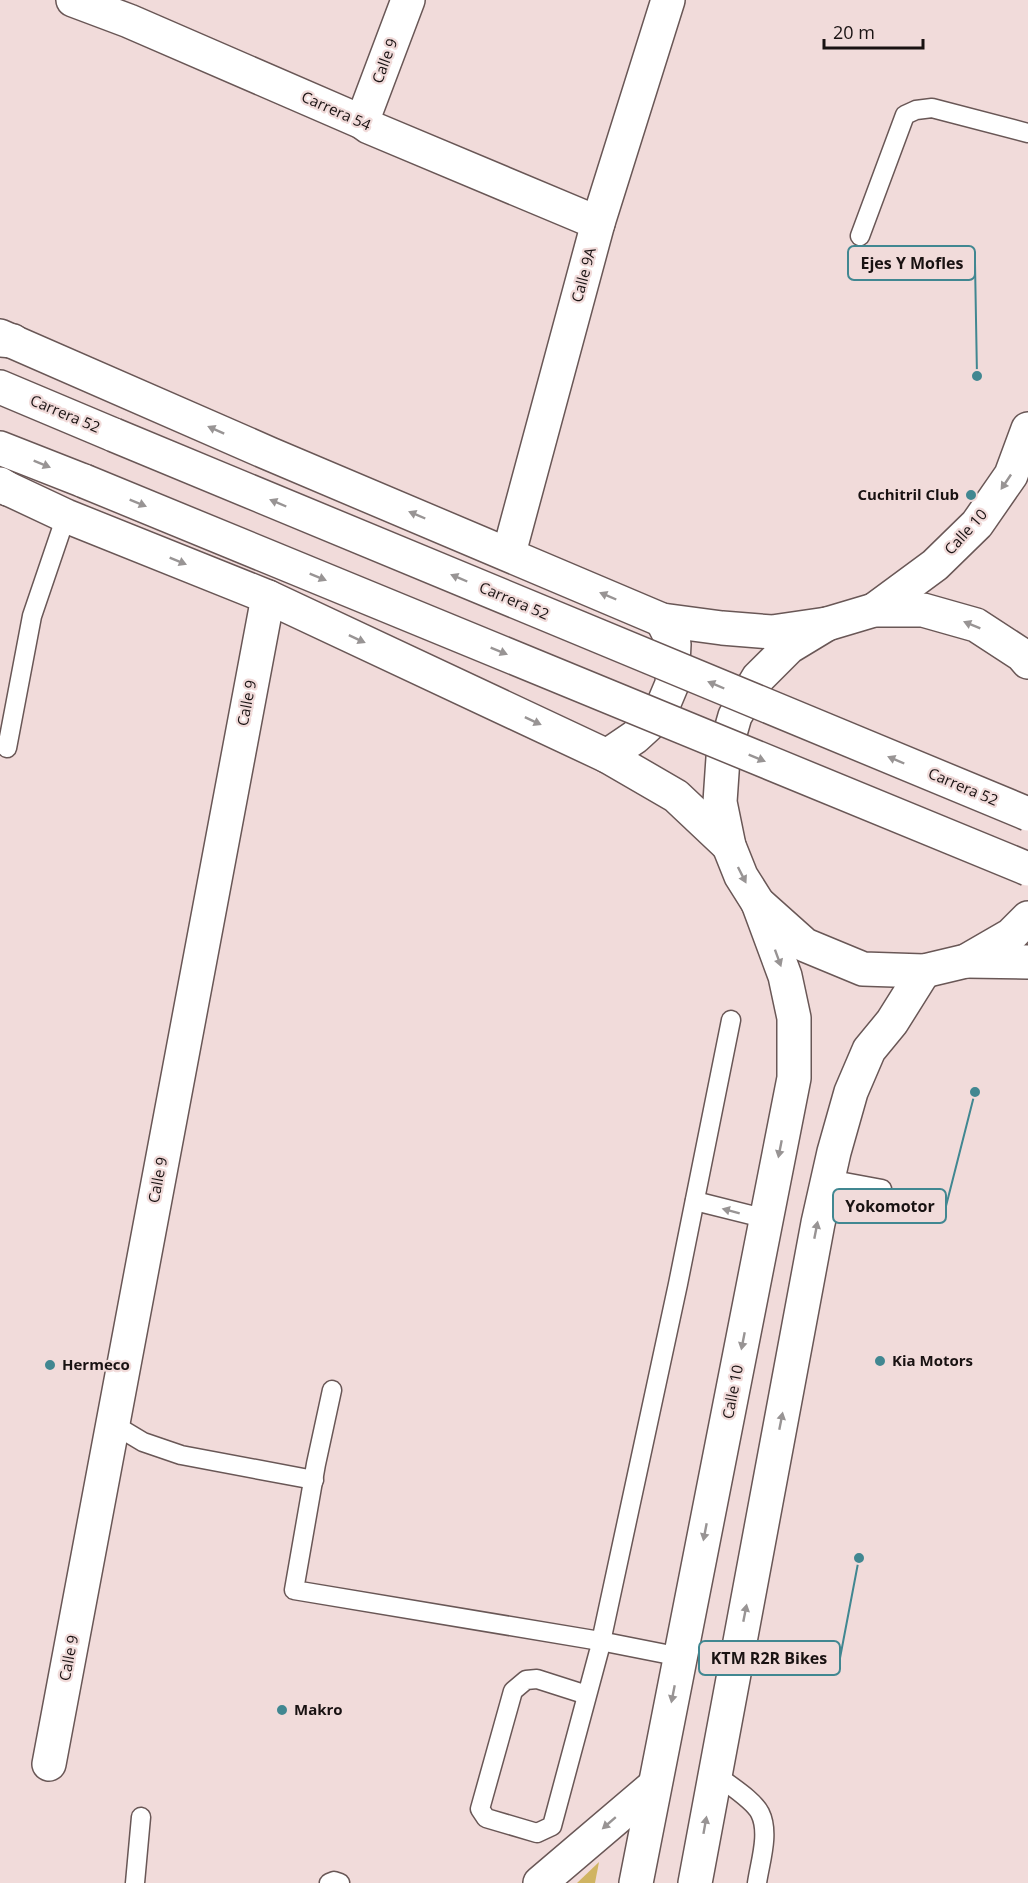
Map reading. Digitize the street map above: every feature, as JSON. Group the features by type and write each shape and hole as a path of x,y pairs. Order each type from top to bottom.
{"main road":[{"name":"Carrera 54","path":"74,0 133,10 369,127 598,223"},
{"name":"Calle 9","path":"362,122 408,0"},
{"name":"Calle 9A","path":"509,554 598,223 668,0"},
{"path":"4,339 662,620 772,632 827,624 874,610 923,610 976,625 1022,655 1028,662"},
{"name":"Carrera 52","path":"0,387 1028,814"},
{"name":"Calle 10","path":"874,610 935,565 977,524 1011,475 1028,429"},
{"path":"0,448 1028,869"},
{"path":"3,486 66,516 268,597 607,756 676,796 729,846"},
{"name":"Calle 9","path":"49,1764 268,597"},
{"path":"607,756 659,715 672,684 674,644 662,620"},
{"path":"827,624 789,647 758,678 735,716 723,758 720,802 729,846 741,876 758,903 805,945 863,969 924,971 966,961 1028,962"},
{"name":"Calle 10","path":"636,1883 794,1078 794,1018 785,976 758,903"},
{"path":"966,961 1011,935 1028,918"},
{"path":"695,1883 828,1179 851,1092 869,1050 892,1022 924,971"},
{"path":"540,1883 654,1786"}],"lane":[{"path":"860,236 905,116 916,110 932,108 1028,133"},
{"path":"7,748 7,707 32,616 66,516"},
{"path":"587,1695 537,1678 526,1680 513,1691 480,1809 486,1818 537,1833 552,1826 587,1695 600,1641 695,1201 731,1020"},
{"path":"828,1179 882,1189"},
{"path":"695,1201 767,1219"},
{"path":"332,1390 294,1590 600,1641 681,1657"},
{"path":"113,1424 143,1442 181,1455 314,1480"},
{"path":"714,1773 752,1803 760,1814 764,1845 757,1883"},
{"path":"135,1883 141,1817"},
{"path":"329,1883 334,1881 340,1883"}],"shaded area":[{"path":"599,1862 595,1883 577,1883"}],"place":[{"name":"Ejes Y Mofles","path":"977,376"},
{"name":"Cuchitril Club","path":"971,495"},
{"name":"Yokomotor","path":"975,1092"},
{"name":"Kia Motors","path":"880,1361"},
{"name":"Hermeco","path":"50,1365"},
{"name":"KTM R2R Bikes","path":"859,1558"},
{"name":"Makro","path":"282,1710"}]}
